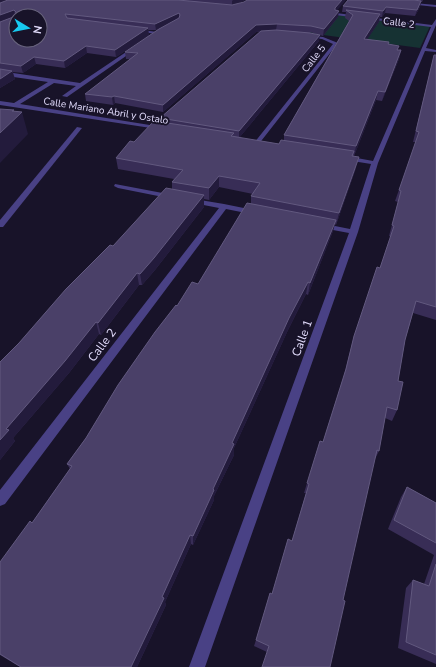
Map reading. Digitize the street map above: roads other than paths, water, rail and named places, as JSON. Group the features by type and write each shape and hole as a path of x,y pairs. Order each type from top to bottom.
{"street":[{"path":"382,0 436,6"},
{"name":"Calle 2","path":"340,10 336,14 435,23"},
{"name":"Calle 1","path":"197,667 354,232 375,163 435,23"},
{"path":"127,29 157,33"},
{"path":"150,37 164,29"},
{"name":"Calle 5","path":"256,144 336,43 332,40 323,38 300,35"},
{"path":"65,96 144,42"},
{"path":"423,49 436,51"},
{"path":"0,72 82,85"},
{"path":"15,105 53,80"},
{"name":"Calle Mariano Abril y Ostalo","path":"0,103 168,130"},
{"path":"153,127 159,122"},
{"path":"0,225 79,128"},
{"path":"249,143 264,145"},
{"path":"338,157 375,163"},
{"path":"118,186 262,214"},
{"name":"Calle 2","path":"0,500 224,206"},
{"path":"316,224 354,232"}]}
